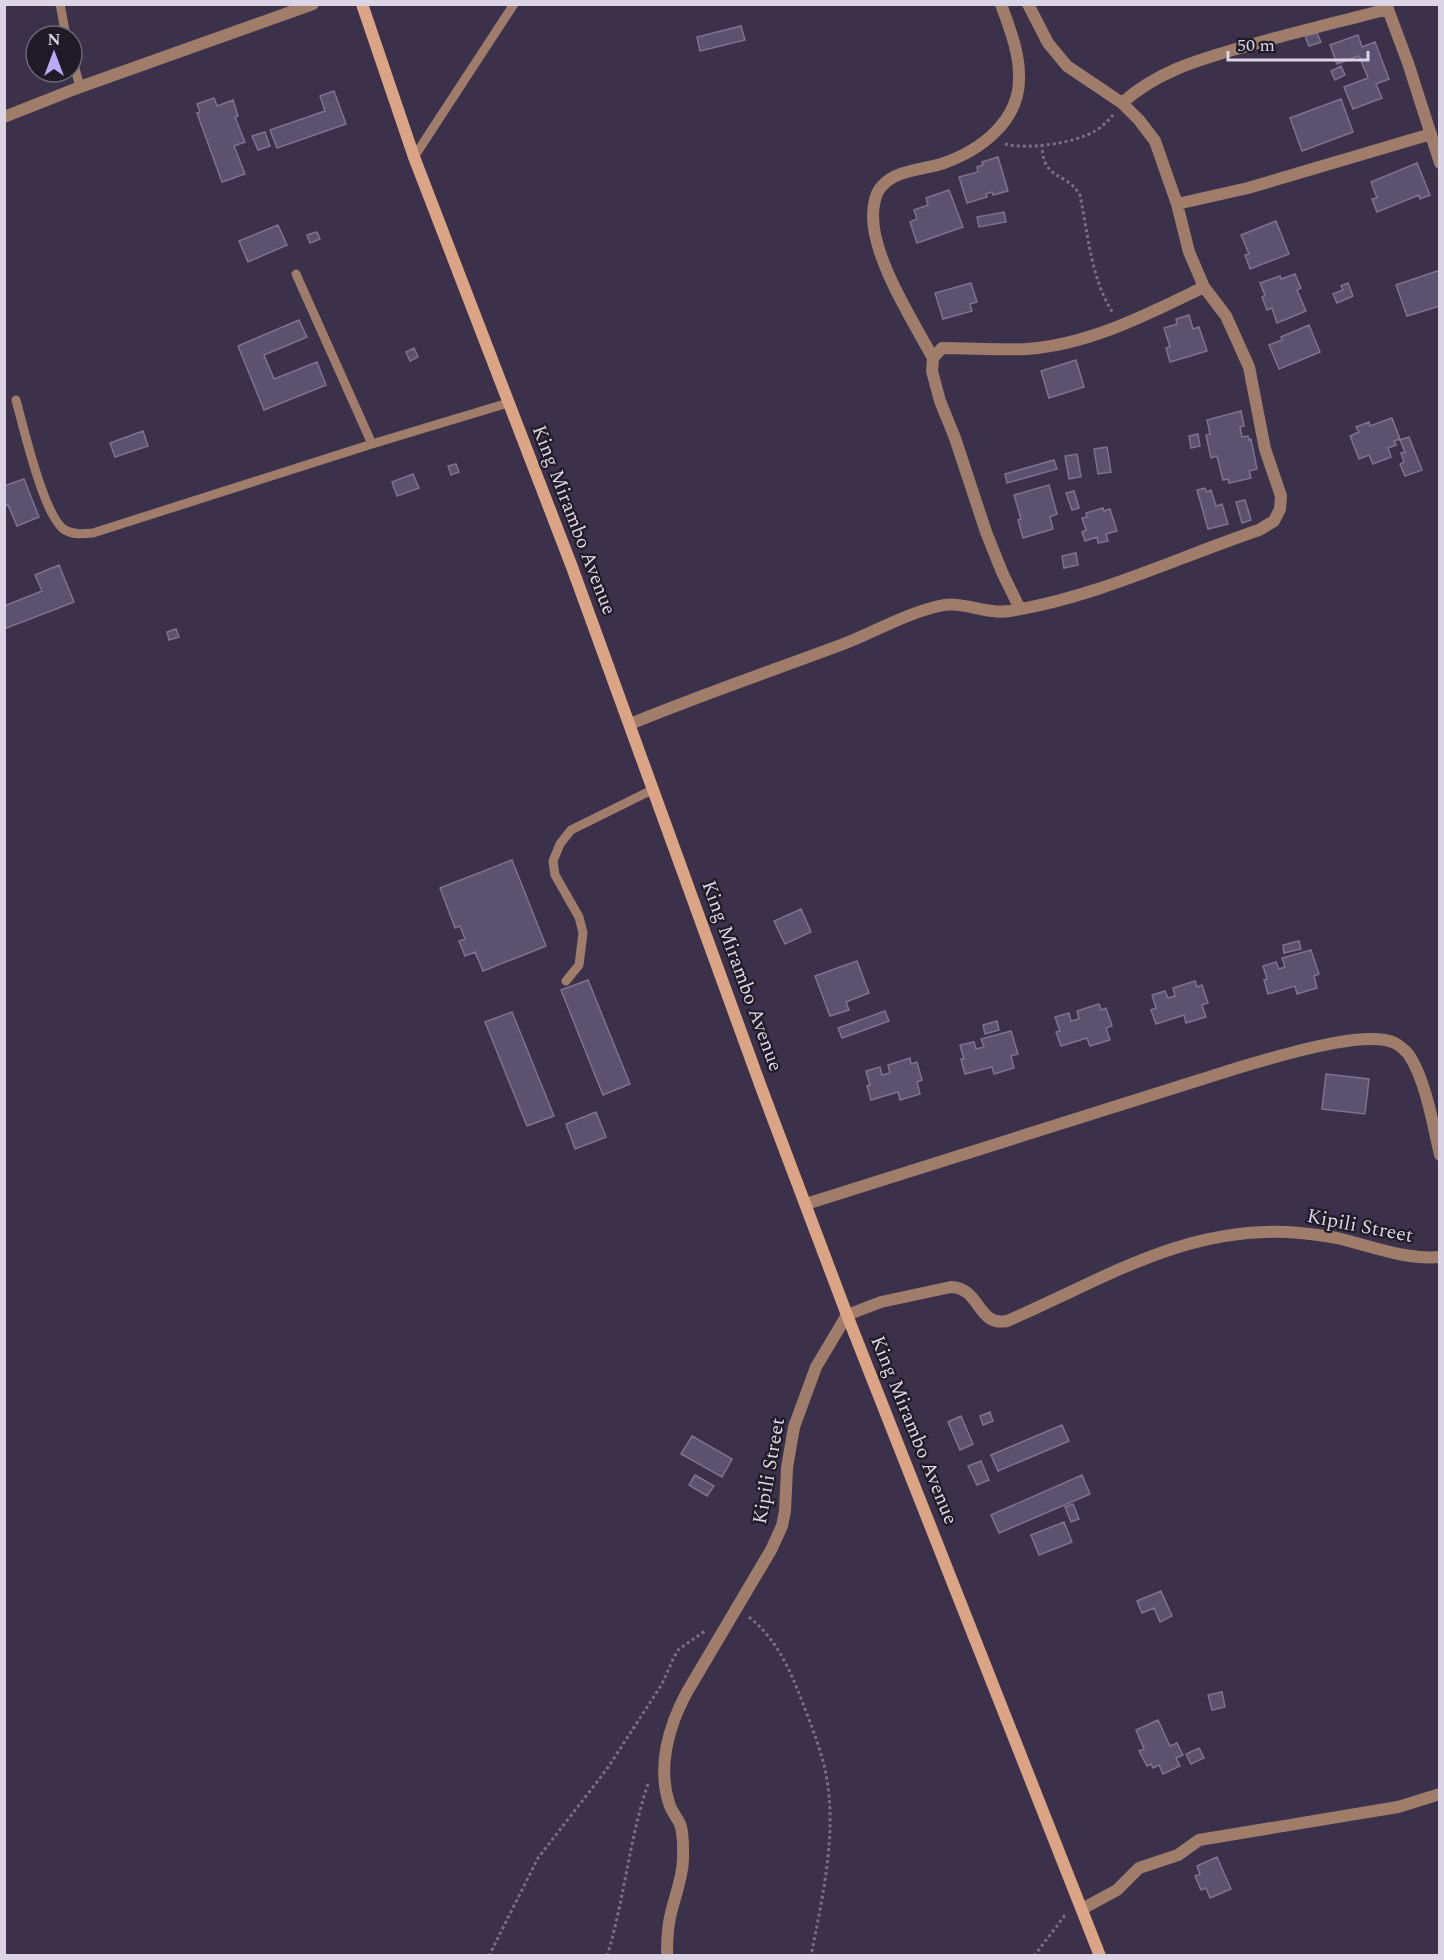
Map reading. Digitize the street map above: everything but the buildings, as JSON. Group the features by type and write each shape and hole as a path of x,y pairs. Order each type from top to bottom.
{"main road":[{"name":"King Mirambo Avenue","path":"362,4 414,157 572,567 847,1315 1100,1956"}],"street":[{"path":"4,117 80,87 313,4"},
{"path":"1002,4 1016,51 1019,74 1015,105 989,139 967,153 940,164 896,176 881,186 876,198 873,217 878,244 890,275 933,358 932,371 940,401 955,438 986,532 1020,609"},
{"path":"630,724 696,696 838,646 939,606 958,604 1001,612 1073,598 1259,530 1274,521 1280,509 1281,496 1265,449 1249,367 1226,316 1204,287 1190,252 1177,204 1155,141 1122,103 1067,66 1048,43 1028,4"},
{"path":"1122,103 1146,83 1186,65 1387,7 1408,63 1440,163"},
{"path":"1177,204 1248,188 1431,134"},
{"path":"933,358 942,348 1026,349 1099,334 1204,287"},
{"path":"806,1204 1247,1065 1308,1049 1360,1039 1380,1039 1396,1043 1408,1054 1419,1078 1440,1155"},
{"name":"Kipili Street","path":"667,1956 669,1923 681,1880 683,1859 680,1824 670,1808 668,1798 665,1771 668,1735 676,1712 771,1550 782,1526 787,1468 794,1426 816,1367 847,1315 881,1302 959,1287 967,1290 987,1317 999,1323 1007,1322 1136,1261 1209,1238 1245,1233 1287,1233 1323,1237 1398,1254 1440,1257"},
{"path":"1080,1903 1117,1890 1139,1868 1178,1855 1199,1840 1378,1811 1440,1794"}],"lane":[{"path":"60,4 64,24"},
{"path":"414,157 514,4"},
{"path":"296,274 372,444"},
{"path":"16,400 32,460 48,503 64,530 77,534 93,533 508,403"},
{"path":"566,981 579,965 583,933 579,917 555,875 553,861 560,844 571,830 654,789"}],"path":[{"path":"989,139 1010,146 1076,139 1096,131 1114,115 1122,103"},
{"path":"1042,144 1042,156 1046,166 1076,188 1080,195 1096,275 1104,296 1120,325"},
{"path":"736,1608 763,1628 779,1648 807,1712 824,1766 829,1804 829,1839 822,1900 811,1956"},
{"path":"489,1956 538,1858 607,1769 662,1684 679,1648 708,1628"},
{"path":"607,1956 623,1893 638,1816 651,1775"},
{"path":"1034,1956 1080,1903"}]}
